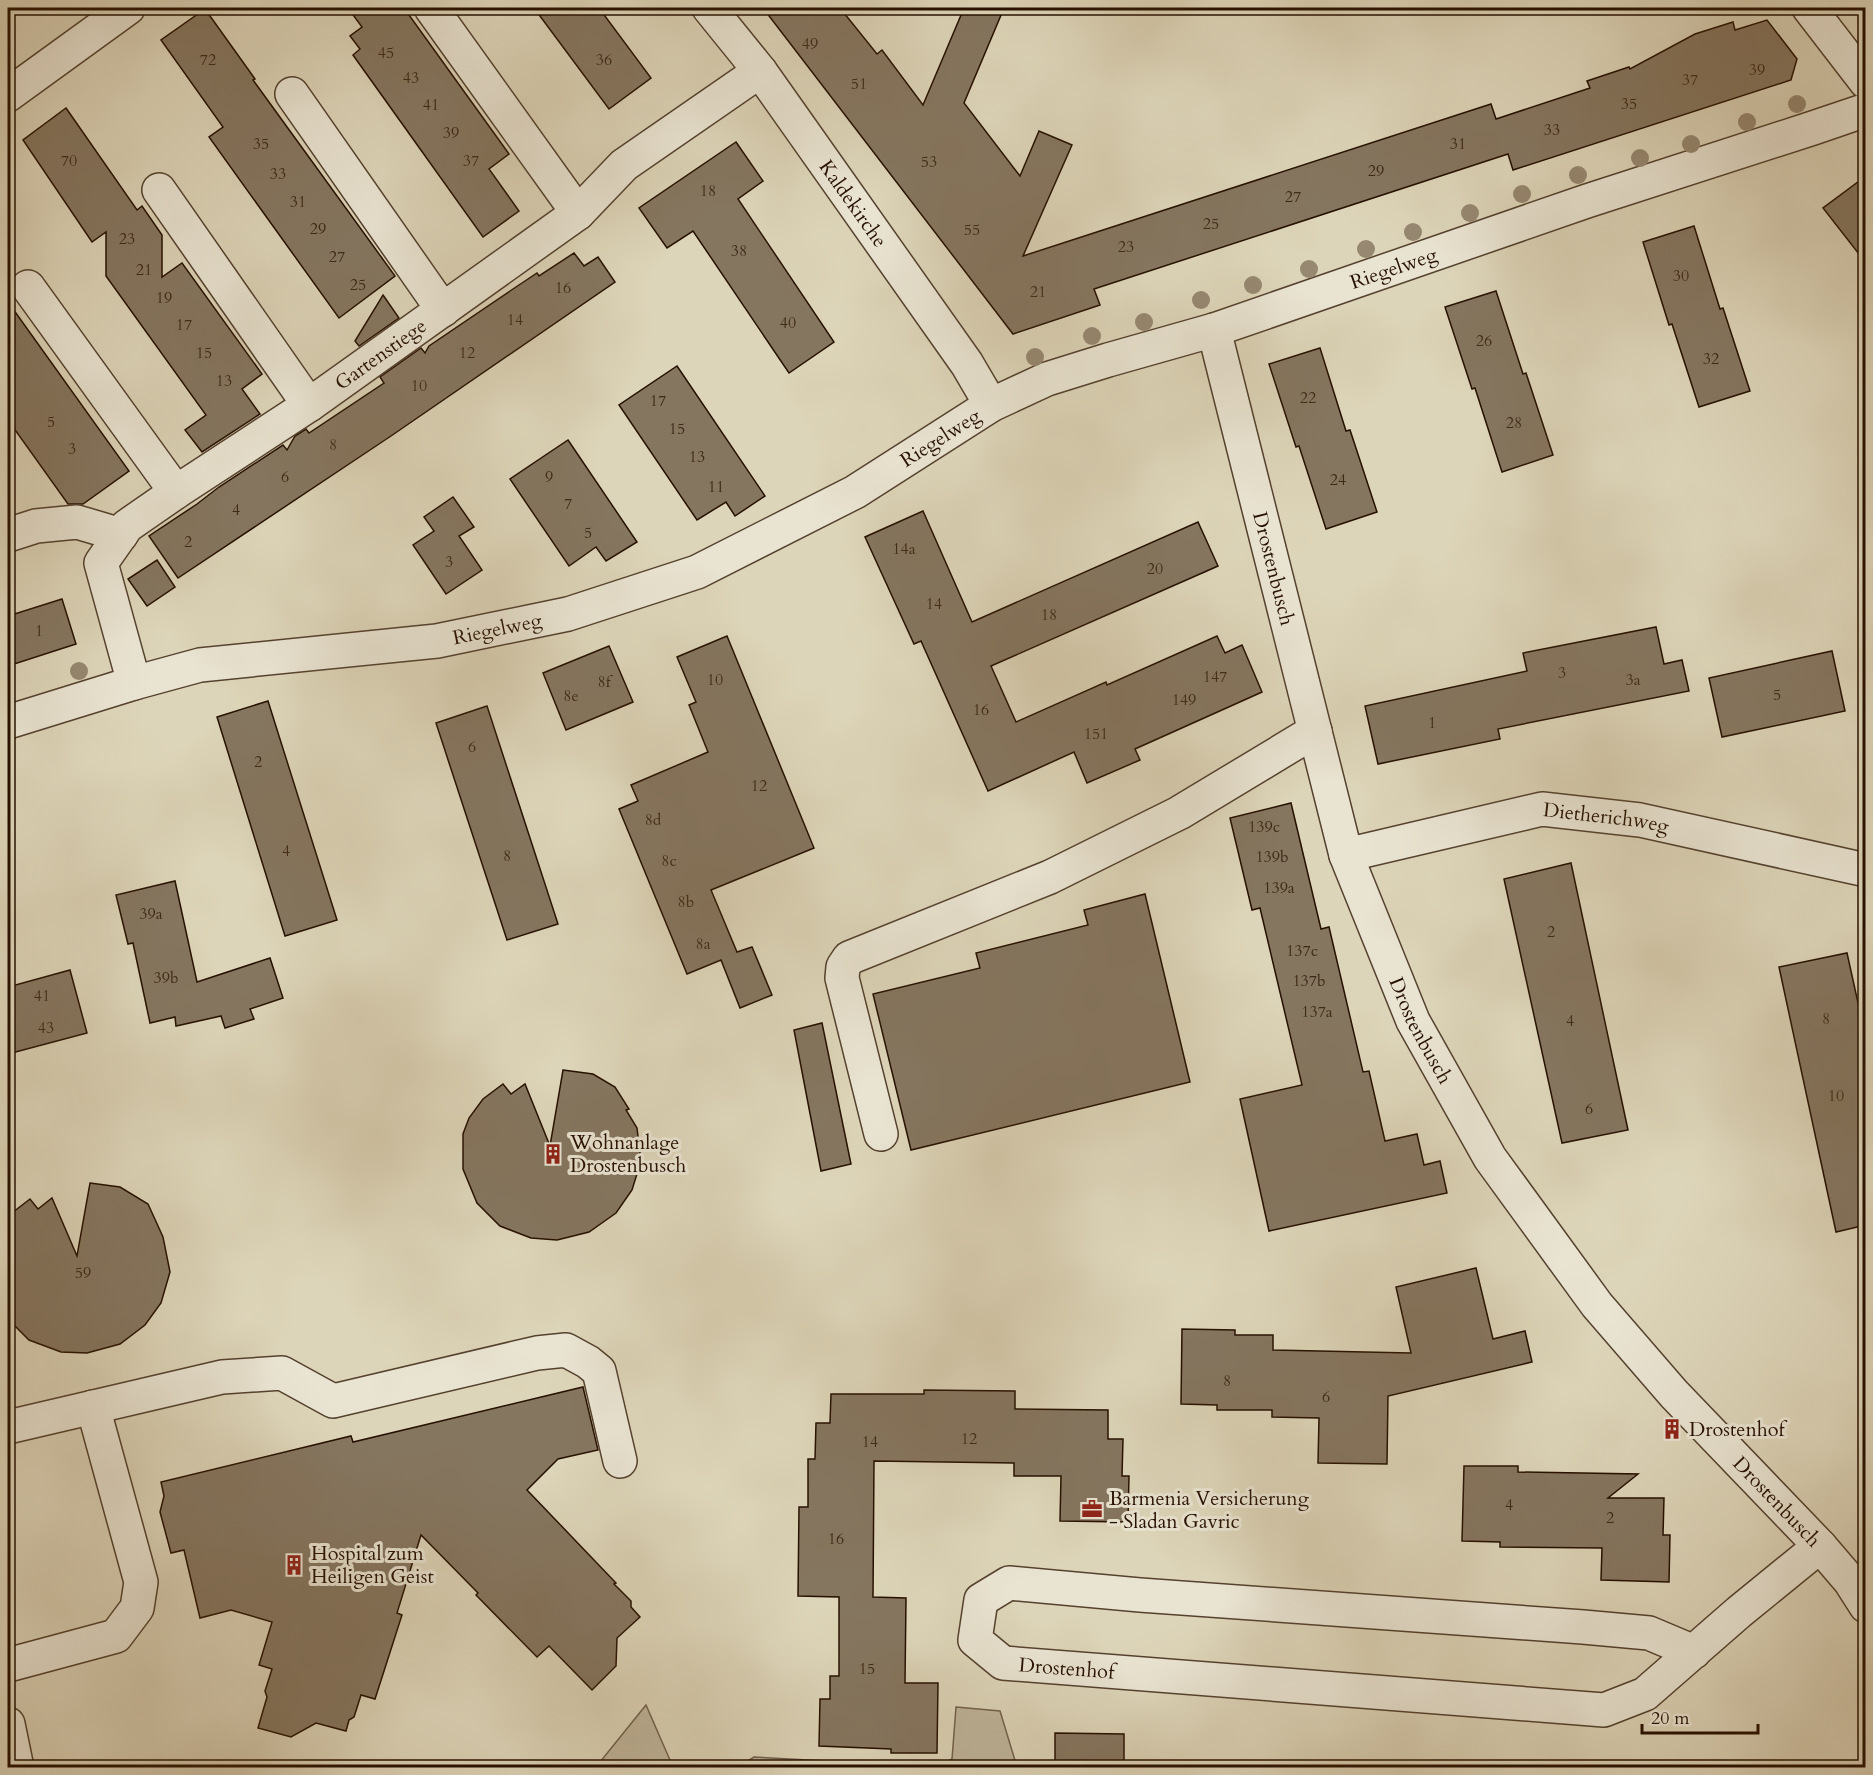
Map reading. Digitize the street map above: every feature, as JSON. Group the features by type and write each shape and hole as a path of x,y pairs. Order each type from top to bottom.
{"street":[{"path":"8,95 128,8"},
{"path":"431,8 578,213"},
{"name":"Kaldekirche","path":"710,8 760,71 967,364 990,405"},
{"path":"1809,8 1866,82"},
{"name":"Gartenstiege","path":"134,683 100,563 127,526 309,405 578,213 624,165 760,71"},
{"path":"292,94 443,310"},
{"name":"Riegelweg","path":"8,722 200,665 437,641 568,614 697,572 855,492 990,405 1047,379 1214,330 1587,201 1866,110"},
{"path":"159,190 309,405"},
{"path":"28,287 176,492"},
{"name":"Drostenbusch","path":"1214,330 1347,855 1413,1021 1490,1158 1597,1305 1674,1394 1820,1546 1850,1581 1866,1606"},
{"path":"8,535 36,526 77,522 121,535"},
{"path":"881,1134 842,978 843,967 849,958 1050,877 1179,813 1315,731"},
{"name":"Dietherichweg","path":"1347,855 1542,809 1640,820 1866,870"},
{"path":"8,1428 222,1377 282,1373 333,1401 537,1353 566,1350 599,1371 620,1461"},
{"path":"8,1665 116,1636 137,1608 141,1582 93,1407"},
{"name":"Drostenhof","path":"1694,1652 1649,1633 1009,1583 981,1600 975,1640 1003,1663 1604,1710 1645,1694 1694,1652 1739,1612 1820,1546"},
{"path":"8,1724 17,1767"}],"shaded area":[{"path":"646,1705 673,1767 596,1767"},
{"path":"956,1707 1000,1711 1017,1767 937,1767 952,1759"},
{"path":"754,1757 937,1767 738,1767"}],"building":[{"path":"348,8 404,8 509,154 489,169 519,211 483,237 353,55 360,49 350,36 362,27"},
{"path":"534,8 599,8 651,78 609,109"},
{"path":"763,8 840,8 877,54 882,50 923,105 964,8 1004,8 964,103 1020,176 1039,131 1072,145 1023,256 1491,104 1496,119 1590,88 1587,81 1629,67 1630,69 1695,34 1733,22 1735,30 1767,20 1797,59 1791,80 1513,170 1508,154 1094,289 1100,305 1013,334"},
{"path":"205,9 255,79 253,80 395,276 339,318 209,137 223,127 161,40"},
{"path":"66,108 137,210 142,206 162,235 162,277 182,263 262,374 242,389 260,414 202,452 185,430 206,415 106,276 106,232 92,242 23,140"},
{"path":"736,142 763,181 738,199 834,342 789,373 693,231 667,248 639,208"},
{"path":"1866,176 1866,263 1823,208"},
{"path":"1694,226 1720,309 1723,308 1750,391 1699,407 1672,324 1669,325 1643,242"},
{"path":"574,253 584,266 598,257 615,282 391,436 178,578 149,536 283,445 287,450 295,436 306,429 309,433 384,383 380,377 421,348 425,353 429,346 510,291 537,273 539,276"},
{"path":"1496,291 1553,455 1502,472 1475,388 1472,389 1445,307"},
{"path":"383,295 399,318 359,346 355,341"},
{"path":"8,302 129,471 83,504 68,504 8,420"},
{"path":"1320,348 1346,431 1350,430 1377,512 1326,529 1269,364"},
{"path":"677,366 765,496 735,516 726,502 697,520 619,405"},
{"path":"568,440 637,542 606,561 596,547 569,566 510,479"},
{"path":"453,497 474,527 459,536 482,570 446,594 413,545 434,531 424,517"},
{"path":"923,511 972,622 1198,522 1218,566 991,666 1016,722 1217,636 1225,653 1242,645 1262,692 1135,749 1140,760 1087,783 1074,752 988,791 921,641 914,644 865,537"},
{"path":"157,560 175,587 147,606 128,579"},
{"path":"62,599 76,644 8,666 8,616"},
{"path":"1656,627 1664,664 1682,660 1689,691 1498,729 1500,739 1378,764 1365,706 1527,671 1523,653"},
{"path":"727,636 814,848 711,890 737,952 752,947 772,995 740,1008 721,960 687,974 619,809 638,801 631,785 708,752 689,705 696,702 677,657"},
{"path":"609,646 633,702 566,730 543,673"},
{"path":"1832,651 1845,711 1722,737 1709,678"},
{"path":"268,701 337,920 285,936 217,717"},
{"path":"487,706 558,924 507,940 436,723"},
{"path":"1291,803 1321,929 1329,927 1363,1072 1369,1071 1385,1141 1417,1134 1424,1165 1440,1161 1447,1193 1269,1231 1240,1099 1302,1085 1260,908 1252,910 1230,818"},
{"path":"1571,863 1628,1130 1562,1143 1504,879"},
{"path":"175,881 197,982 270,958 283,998 250,1009 254,1019 225,1028 221,1016 176,1026 175,1017 150,1023 133,943 128,944 116,895"},
{"path":"1145,894 1190,1082 911,1150 873,994 980,968 976,953 1088,925 1084,910"},
{"path":"1847,953 1866,1039 1866,1225 1836,1232 1779,967"},
{"path":"70,970 87,1033 8,1054 8,987"},
{"path":"822,1023 851,1164 821,1171 794,1030"},
{"name":"Wohnanlage Drostenbusch","path":"563,1070 593,1074 615,1087 629,1109 626,1110 637,1128 641,1161 632,1190 616,1213 589,1232 557,1240 531,1238 500,1226 477,1203 463,1169 463,1134 469,1118 483,1099 503,1084 511,1094 525,1084 550,1146"},
{"path":"90,1183 120,1187 148,1204 163,1237 170,1272 161,1303 145,1325 120,1344 87,1353 61,1352 29,1340 8,1319 8,1216 30,1199 38,1209 52,1198 77,1256"},
{"path":"1476,1268 1493,1339 1525,1331 1532,1362 1388,1396 1387,1464 1318,1463 1319,1418 1272,1417 1272,1410 1217,1410 1217,1405 1181,1404 1182,1329 1235,1330 1235,1335 1273,1335 1273,1350 1411,1353 1396,1287"},
{"name":"Hospital zum Heiligen Geist","path":"583,1387 598,1450 558,1459 527,1490 616,1583 614,1584 631,1601 631,1607 640,1617 617,1638 616,1666 592,1690 549,1646 537,1657 421,1535 397,1613 402,1615 375,1699 361,1695 354,1717 349,1720 346,1731 316,1723 291,1737 258,1728 272,1669 259,1665 272,1622 231,1610 200,1618 184,1550 171,1553 160,1512 164,1496 161,1482 351,1436 353,1442"},
{"path":"924,1390 1015,1391 1015,1409 1108,1410 1108,1439 1123,1439 1122,1476 1129,1476 1128,1522 1060,1521 1061,1476 1014,1476 1014,1463 874,1461 873,1597 906,1598 905,1683 938,1683 937,1753 891,1753 891,1749 819,1746 820,1699 830,1699 830,1676 839,1676 839,1597 798,1596 799,1507 808,1507 808,1459 815,1459 816,1423 830,1423 831,1394 924,1394"},
{"path":"1464,1466 1518,1466 1518,1472 1638,1474 1608,1498 1664,1498 1663,1535 1670,1535 1669,1582 1601,1580 1602,1548 1500,1547 1500,1542 1462,1541"},
{"path":"1055,1733 1124,1734 1124,1767 1055,1767"}],"place":[{"name":"Wohnanlage Drostenbusch","path":"553,1154"},
{"name":"Drostenhof","path":"1672,1429"},
{"name":"Barmenia Versicherung - Sladan Gavric","path":"1092,1509"},
{"name":"Hospital zum Heiligen Geist","path":"294,1565"}]}
